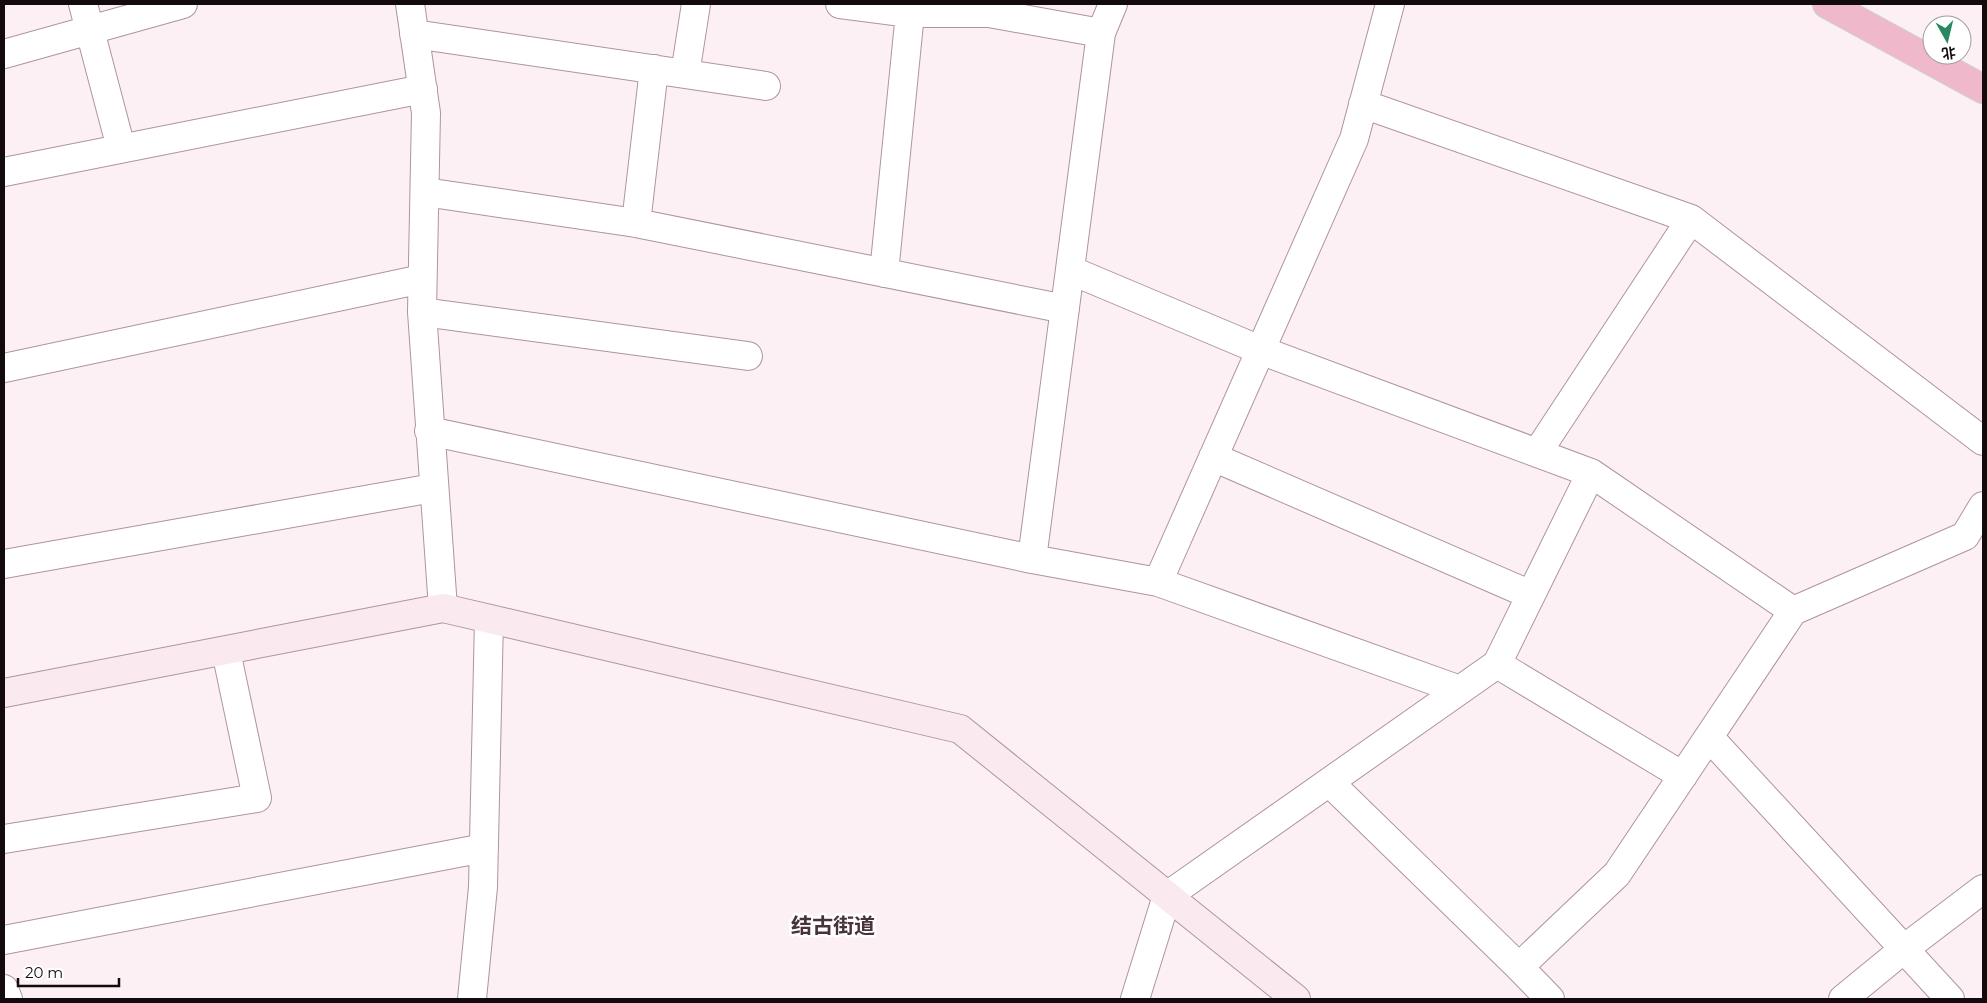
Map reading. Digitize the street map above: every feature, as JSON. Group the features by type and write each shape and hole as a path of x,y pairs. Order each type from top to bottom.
{"highway":[{"path":"1827,4 1983,89"}],"street":[{"path":"83,4 121,148"},
{"path":"4,54 183,4"},
{"path":"410,4 426,113 422,312 443,608"},
{"path":"685,74 696,4"},
{"path":"840,4 910,13 990,8 1101,33"},
{"path":"1032,559 1101,33 1113,4"},
{"path":"1158,582 1354,139 1390,4"},
{"path":"884,273 910,13"},
{"path":"414,34 766,86"},
{"path":"636,222 654,70"},
{"path":"4,172 423,90"},
{"path":"1362,104 1691,219 1983,441"},
{"path":"425,192 636,222 1065,309"},
{"path":"1537,453 1691,219"},
{"path":"1070,270 1260,350 1591,473 1793,611"},
{"path":"4,368 422,279"},
{"path":"422,312 748,356"},
{"path":"429,431 1032,559 1158,582 1460,690"},
{"path":"1213,457 1531,595"},
{"path":"1135,999 1167,896 1497,664 1591,473"},
{"path":"4,564 434,488"},
{"path":"1519,967 1617,874 1793,611 1965,536 1983,506"},
{"path":"4,693 443,608 960,728 1296,999"},
{"path":"472,999 483,887 490,619"},
{"path":"4,839 257,798 226,651"},
{"path":"1497,664 1683,776"},
{"path":"1709,737 1950,999"},
{"path":"1329,782 1550,999"},
{"path":"4,940 484,848"},
{"path":"1843,999 1904,949 1983,889"},
{"path":"4,989 8,999"}],"district":[{"name":"结古街道","path":"833,926"}]}
